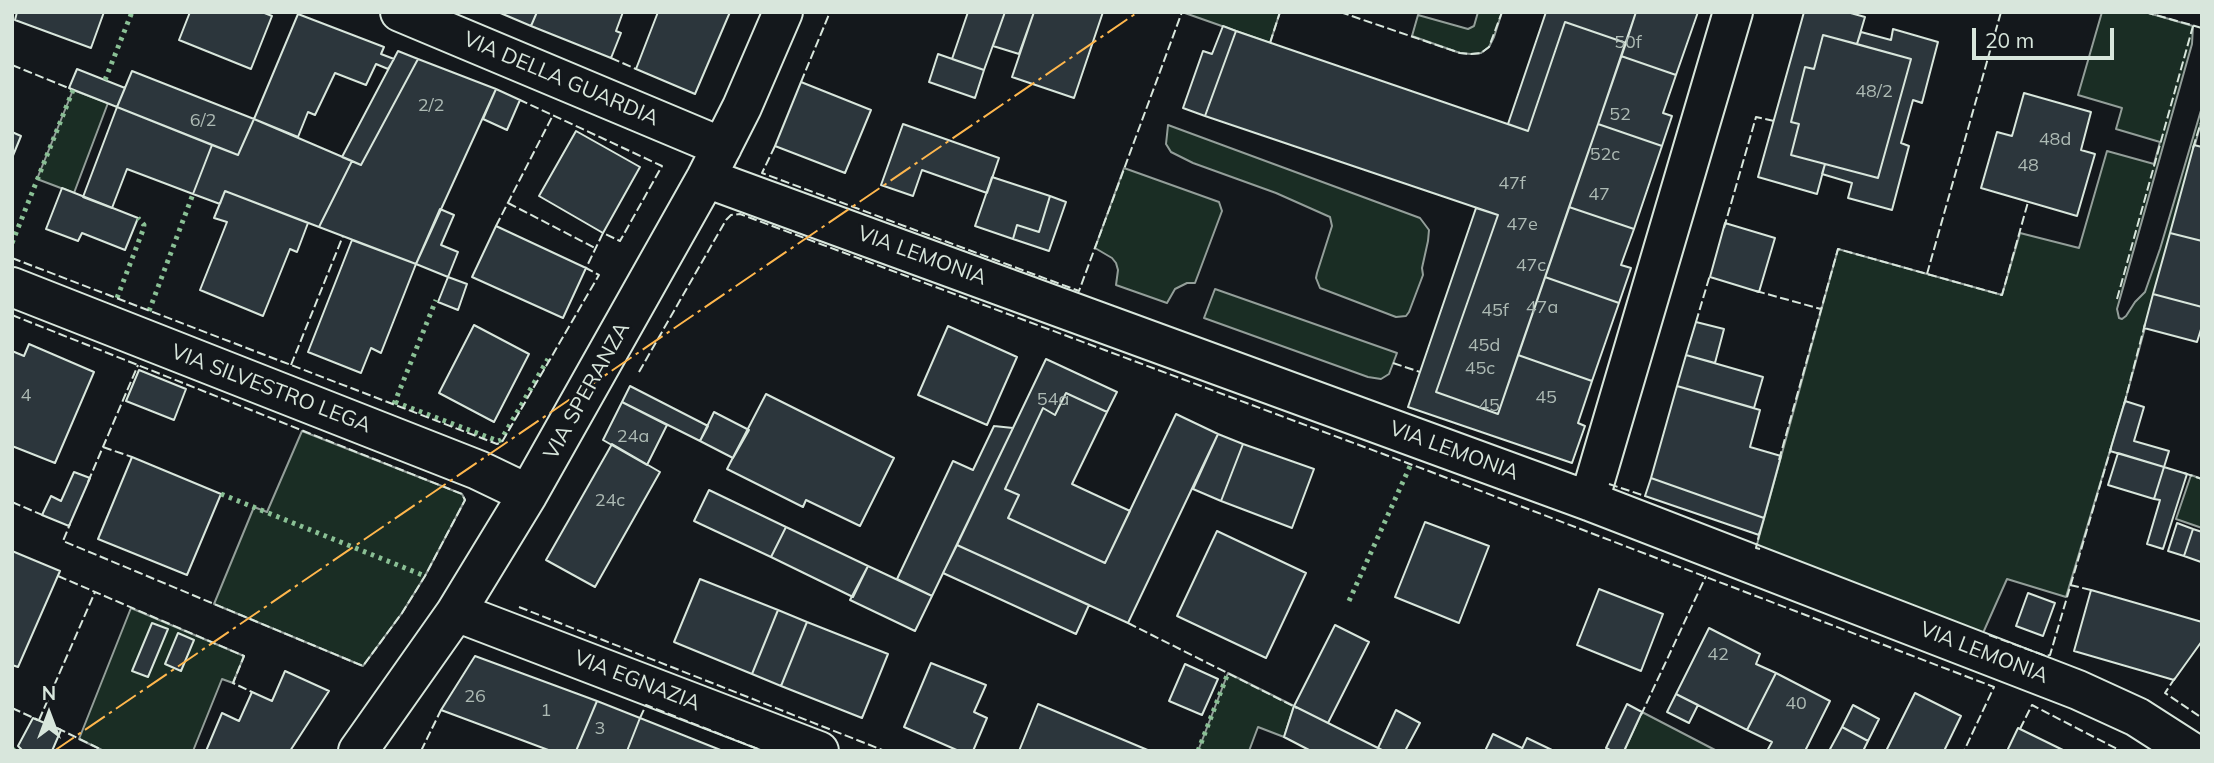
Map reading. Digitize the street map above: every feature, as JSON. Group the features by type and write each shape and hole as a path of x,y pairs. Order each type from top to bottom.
{"street":[{"name":"VIA DELLA GUARDIA","path":"400,12 714,163"},
{"name":"VIA SPERANZA","path":"358,751 456,611 528,494 714,163 758,72 783,12"},
{"path":"1590,501 1733,12"},
{"name":"VIA LEMONIA","path":"714,163 2078,690 2137,717 2190,751"},
{"name":"VIA SILVESTRO LEGA","path":"12,288 478,470 528,494"},
{"name":"VIA EGNAZIA","path":"456,611 819,751"}],"green space":[{"path":"1182,12 1280,12 1270,43"},
{"path":"1478,12 1502,12 1489,47 1481,53 1460,53 1412,36 1418,15 1468,29 1474,26"},
{"path":"2102,12 2145,12 2193,26 2192,44 2117,309 2119,318 2126,316 2145,292 2202,107 2202,119 2125,401 2066,597 2007,579 1983,633 1756,548 1838,249 2002,295 2020,233 2079,248 2107,151 2154,164 2160,142 2116,129 2122,108 2078,95"},
{"path":"73,90 108,103 74,193 37,179"},
{"path":"1168,125 1420,218 1429,230 1428,241 1423,275 1406,316 1396,317 1320,288 1316,278 1332,226 1330,217 1171,152 1166,144"},
{"path":"1124,168 1219,202 1222,211 1195,283 1187,283 1175,289 1167,303 1116,285 1116,263 1095,248"},
{"path":"1215,289 1397,353 1389,374 1381,379 1368,377 1204,318"},
{"path":"302,431 462,494 465,500 425,576 363,666 214,604 254,507 267,512"},
{"path":"2191,475 2202,479 2202,528 2176,519"},
{"path":"131,608 244,656 233,683 222,679 193,751 104,751 79,739"},
{"path":"1228,673 1294,706 1284,737 1258,727 1249,751 1198,751"},
{"path":"1642,712 1717,751 1624,751"}],"building":[{"path":"17,12 104,12 91,48 15,20"},
{"path":"190,12 262,12 272,16 251,69 179,40"},
{"path":"498,12 537,12 531,26"},
{"path":"537,12 623,12 616,31 621,33 611,58 531,26"},
{"path":"658,12 730,12 695,94 636,69"},
{"path":"968,12 1005,12 984,70 952,59"},
{"path":"1005,12 1034,12 1019,54 993,46"},
{"path":"1034,12 1103,12 1074,98 1012,77"},
{"path":"1546,12 1636,12 1626,43 1565,22 1528,131 1508,124"},
{"path":"1636,12 1698,12 1676,75 1621,56"},
{"path":"1804,12 1847,12 1865,17 1857,44 1823,35 1814,69 1805,67 1791,122 1799,124 1791,155 1825,164 1817,194 1758,177"},
{"path":"298,14 384,47 381,54 394,59 388,69 376,64 366,85 335,73 315,115 308,112 298,137 254,119"},
{"path":"1565,22 1626,43 1498,414 1436,392 1498,215 1205,116 1236,31 1528,131"},
{"path":"1223,26 1236,31 1205,116 1183,108 1203,51 1212,54"},
{"path":"1893,29 1938,42 1922,103 1913,100 1901,143 1909,146 1892,210 1848,198 1852,183 1822,174 1825,164 1878,178 1911,59 1857,44 1861,32 1891,40"},
{"path":"1823,35 1911,59 1878,178 1791,155 1799,124 1791,122 1805,67 1814,69"},
{"path":"398,51 418,59 361,165 342,157"},
{"path":"938,54 984,70 975,98 929,82"},
{"path":"1621,56 1676,75 1663,113 1672,116 1662,146 1598,124"},
{"path":"418,59 496,89 416,264 319,227 352,161 361,165"},
{"path":"77,69 125,88 117,107 69,88"},
{"path":"132,71 254,119 238,155 117,107"},
{"path":"801,82 871,110 845,173 775,146"},
{"path":"496,89 520,100 507,130 483,119"},
{"path":"2024,93 2091,112 2081,150 2095,154 2077,216 1981,188 1997,132 2012,136"},
{"path":"117,107 212,145 193,194 127,169 112,208 83,197"},
{"path":"254,119 352,161 319,227 225,191 220,204 193,194 212,145 238,155"},
{"path":"903,124 999,158 987,193 922,170 913,196 881,185"},
{"path":"1598,124 1662,146 1634,229 1569,207"},
{"path":"576,131 640,167 603,233 539,196"},
{"path":"12,132 21,136 12,158"},
{"path":"2194,145 2202,147 2202,241 2170,233"},
{"path":"992,177 1050,196 1039,232 1017,225 1013,239 975,226"},
{"path":"62,188 138,218 125,250 82,233 78,241 46,229"},
{"path":"225,191 308,223 297,252 290,249 263,316 200,290 227,222 214,218"},
{"path":"1050,196 1066,202 1049,251 1013,239 1017,225 1039,232"},
{"path":"1569,207 1634,229 1621,265 1631,268 1619,303 1545,277"},
{"path":"1476,208 1498,215 1436,392 1498,414 1518,355 1592,381 1578,423 1585,426 1572,463 1408,407"},
{"path":"440,209 454,215 441,245 458,252 448,277 416,264"},
{"path":"1725,223 1775,238 1759,292 1710,277"},
{"path":"496,226 586,268 563,318 472,277"},
{"path":"2170,233 2202,241 2202,307 2153,294"},
{"path":"352,240 416,264 381,353 371,348 361,373 308,352"},
{"path":"448,277 467,284 458,310 438,302"},
{"path":"1545,277 1619,303 1592,381 1518,355"},
{"path":"2153,294 2202,307 2202,326 2197,342 2144,328"},
{"path":"1696,322 1724,329 1715,363 1686,355"},
{"path":"474,325 529,354 494,422 439,393"},
{"path":"948,326 1017,357 987,425 918,395"},
{"path":"29,344 94,372 55,463 12,446 12,351 24,356"},
{"path":"1686,355 1763,377 1754,408 1677,386"},
{"path":"1046,359 1117,392 1107,412 1066,393 1055,415 1043,408 1005,489 1019,495 1008,518 1105,563 1176,414 1218,434 1128,623 957,545"},
{"path":"139,370 186,389 174,420 126,401"},
{"path":"630,386 708,426 700,441 622,402"},
{"path":"1677,386 1760,410 1750,447 1781,456 1764,518 1651,478"},
{"path":"1066,393 1107,412 1072,484 1130,511 1105,563 1008,518 1019,495 1005,489 1043,408 1055,415"},
{"path":"766,394 894,458 860,526 806,500 803,507 727,469"},
{"path":"2125,401 2144,407 2134,441 2169,451 2164,467 2110,451"},
{"path":"622,402 667,425 647,465 603,440"},
{"path":"714,412 749,430 733,458 700,441"},
{"path":"994,426 1013,428 932,596 897,579 953,461 973,470"},
{"path":"1218,434 1243,444 1221,501 1193,489"},
{"path":"612,444 660,472 595,587 546,560"},
{"path":"1243,444 1314,469 1292,528 1221,501"},
{"path":"2118,453 2164,467 2154,499 2108,485"},
{"path":"132,457 221,494 187,575 98,539"},
{"path":"2164,467 2187,474 2163,549 2147,544 2160,500 2154,499"},
{"path":"74,472 90,478 69,526 42,515 51,496 61,501"},
{"path":"1651,478 1764,518 1759,535 1645,496"},
{"path":"709,490 786,527 771,557 694,521"},
{"path":"1425,522 1489,546 1459,623 1395,597"},
{"path":"2177,523 2193,529 2184,556 2168,551"},
{"path":"786,527 868,566 853,597 771,557"},
{"path":"2193,529 2202,532 2201,562 2184,556"},
{"path":"1217,531 1306,573 1266,658 1177,616"},
{"path":"957,545 1089,605 1076,634 943,573"},
{"path":"12,551 60,571 18,667 12,665"},
{"path":"868,566 932,596 915,631 850,600"},
{"path":"700,579 778,610 752,674 674,642"},
{"path":"1599,589 1663,614 1641,671 1577,645"},
{"path":"2091,590 2202,622 2202,641 2174,680 2074,651"},
{"path":"2028,593 2055,603 2043,636 2016,626"},
{"path":"778,610 807,622 781,686 752,674"},
{"path":"807,622 888,654 862,718 781,686"},
{"path":"152,623 168,629 148,677 132,671"},
{"path":"1335,625 1369,642 1328,723 1294,706"},
{"path":"1709,628 1760,654 1756,664 1776,673 1747,730 1676,694"},
{"path":"178,633 194,640 181,671 165,664"},
{"path":"475,656 597,701 576,751 551,751 441,710"},
{"path":"931,663 986,685 974,712 987,718 973,751 959,751 904,727"},
{"path":"1185,664 1218,679 1202,715 1169,701"},
{"path":"285,671 329,691 290,751 206,751 222,713 239,721 252,692 272,701"},
{"path":"1776,673 1830,701 1805,751 1767,751 1772,742 1747,730"},
{"path":"1915,693 1961,716 1944,751 1886,751"},
{"path":"1676,694 1698,705 1689,723 1667,712"},
{"path":"597,701 640,718 627,751 576,751"},
{"path":"1038,704 1150,751 1019,751"},
{"path":"1627,704 1642,712 1624,751 1612,751 1606,748"},
{"path":"1853,705 1879,719 1868,741 1842,727"},
{"path":"1294,706 1384,751 1311,751 1284,737"},
{"path":"1396,710 1420,723 1405,751 1384,751 1378,748"},
{"path":"33,718 61,730 52,751 23,751 18,746"},
{"path":"640,718 723,751 627,751"},
{"path":"1842,727 1868,741 1863,751 1829,751"},
{"path":"2018,728 2020,729 2065,751 2007,751"},
{"path":"1493,734 1522,748 1521,751 1485,751"},
{"path":"1527,738 1554,751 1521,751"}],"hedge":[{"path":"105,80 132,12"},
{"path":"12,243 73,90"},
{"path":"149,311 193,194"},
{"path":"117,298 143,230 144,225 138,218"},
{"path":"394,404 436,300"},
{"path":"395,402 498,441 548,359"},
{"path":"1349,601 1411,464"},
{"path":"221,494 425,576"},
{"path":"1198,751 1228,673"},
{"path":"13,751 16,748"}],"fence":[{"path":"801,82 830,12"},
{"path":"775,146 762,173 1079,291 1182,12"},
{"path":"1270,43 1280,12"},
{"path":"1340,12 1460,53 1471,54 1481,53 1489,47 1502,12"},
{"path":"1927,274 2001,12"},
{"path":"2145,12 2202,28"},
{"path":"2117,299 2193,26"},
{"path":"611,58 636,69"},
{"path":"12,65 71,89"},
{"path":"12,258 497,444 502,442 599,275 586,268 603,233 620,241 662,166 520,100"},
{"path":"496,226 553,115"},
{"path":"1724,228 1756,117 1774,121"},
{"path":"2193,148 2202,119"},
{"path":"1779,460 1838,249 2002,295 2028,202"},
{"path":"508,203 595,248"},
{"path":"639,372 726,220 731,215 740,214 1426,470 1994,687 1964,751"},
{"path":"291,365 343,236"},
{"path":"1696,322 1710,275"},
{"path":"1756,291 1821,309"},
{"path":"12,315 462,494 465,500 425,576 363,666 63,541 70,524"},
{"path":"2124,405 2145,324"},
{"path":"1393,363 1420,372"},
{"path":"88,482 138,365"},
{"path":"103,447 132,457"},
{"path":"1989,635 2046,656 2050,655 2111,448"},
{"path":"2184,473 2202,479"},
{"path":"1609,484 1645,496"},
{"path":"12,502 47,517"},
{"path":"1760,531 1756,548 1760,549"},
{"path":"58,576 244,656 233,683 252,692"},
{"path":"1641,715 1706,576"},
{"path":"2070,585 2091,590"},
{"path":"39,720 95,592"},
{"path":"519,607 885,751"},
{"path":"1128,623 1297,708"},
{"path":"2175,678 2165,693 2202,718"},
{"path":"640,718 646,705 763,751"},
{"path":"2020,729 2032,705 2121,751"},
{"path":"12,708 38,720"},
{"path":"421,751 441,710"},
{"path":"57,728 104,751"}],"power":[{"path":"54,751 1138,12"}]}
